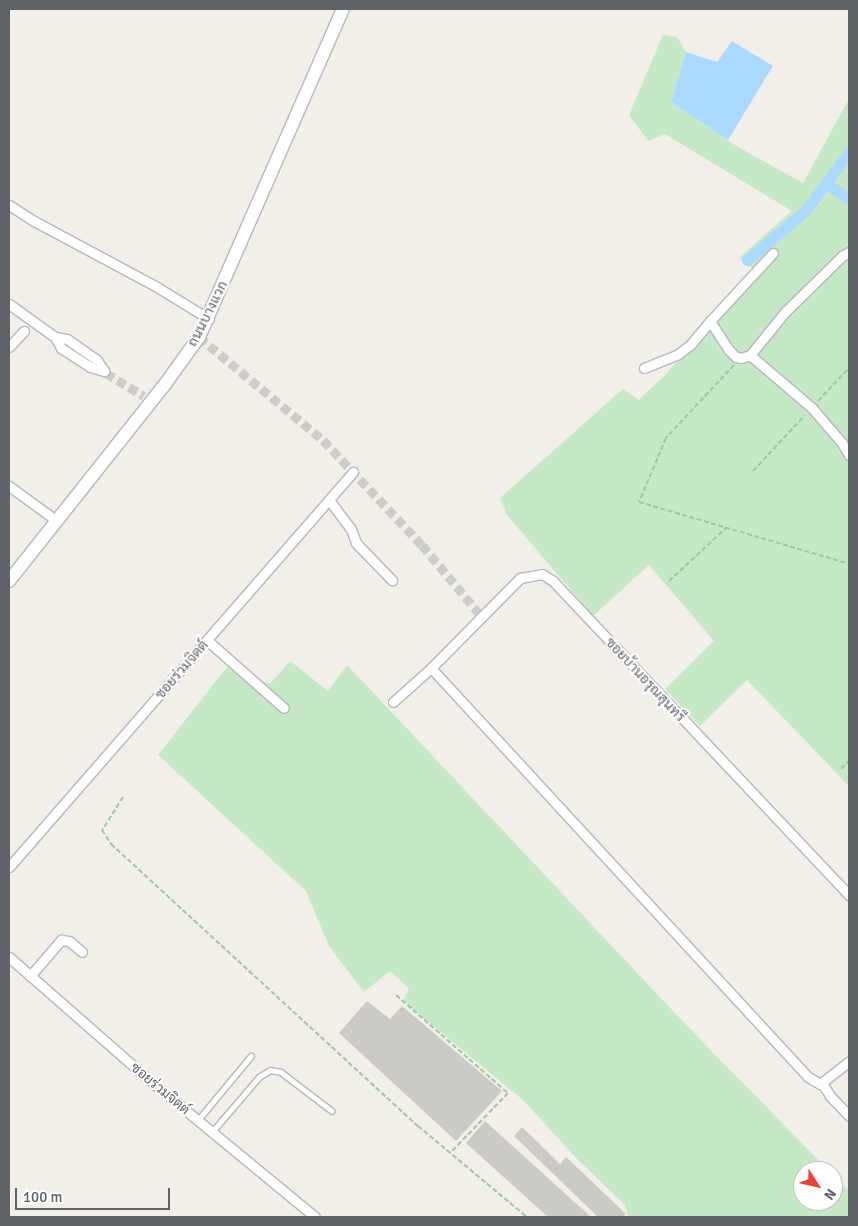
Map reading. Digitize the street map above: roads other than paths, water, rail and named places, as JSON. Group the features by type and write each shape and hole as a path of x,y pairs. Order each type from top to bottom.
{"main road":[{"name":"ถนนบางแวก","path":"9,581 148,398 199,337 209,319 343,9"}],"street":[{"path":"9,205 34,221 157,287 209,319"},
{"path":"746,357 785,312 842,256 849,252"},
{"path":"644,368 678,354 690,345 773,253"},
{"path":"9,304 55,337 67,339 96,359 105,372"},
{"path":"710,321 729,350 746,357 812,408 842,443 849,455"},
{"path":"9,346 24,331"},
{"name":"ซอยร่วมจิตต์","path":"9,867 208,641 247,593 353,472"},
{"path":"9,486 56,521"},
{"path":"329,500 351,529 356,542 392,580"},
{"name":"ซอยบ้านอรุณสุนทรี","path":"393,702 431,668 520,578 542,574 553,581 849,895"},
{"path":"208,641 284,708"},
{"path":"431,668 795,1065 812,1081 822,1083 830,1096 849,1116"},
{"path":"30,976 61,940 70,942 82,952"},
{"name":"ซอยร่วมจิตต์","path":"9,957 155,1086 315,1217"},
{"path":"822,1083 849,1061"}],"lane":[{"path":"198,1120 251,1056"},
{"path":"212,1132 259,1077 270,1070 281,1072 332,1111"}],"water":[{"path":"732,41 773,66 728,140 671,102 686,52 717,62"}],"waterway":[{"path":"747,260 806,210 849,152"},
{"path":"826,183 849,199"}],"tunnel":[{"path":"199,337 323,440 422,545 482,617"},
{"path":"106,373 144,396"}]}
